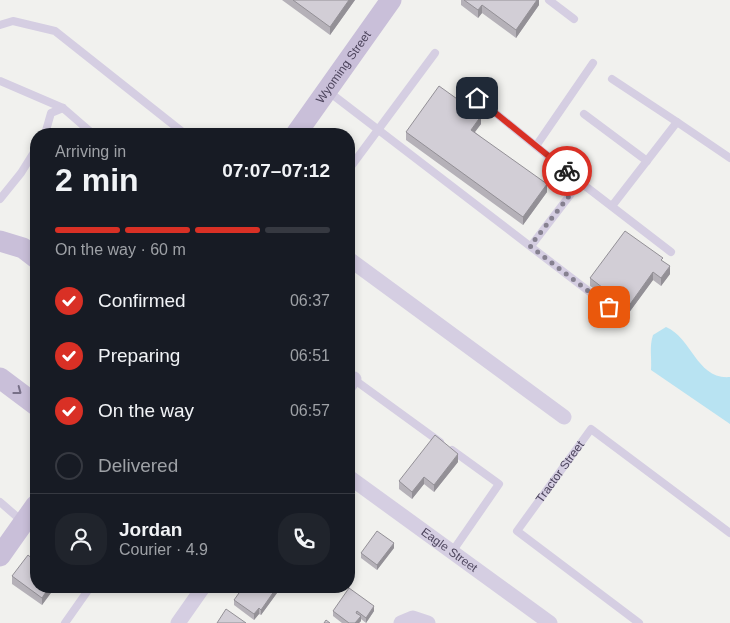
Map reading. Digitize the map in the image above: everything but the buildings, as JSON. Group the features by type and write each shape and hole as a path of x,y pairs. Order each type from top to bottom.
{"main road":[{"name":"Wyoming Street","path":"300,128 391,0"},
{"path":"0,241 29,253"},
{"path":"0,378 30,400"},
{"path":"0,556 30,514"}],"street":[{"path":"0,229 29,253"},
{"path":"355,263 564,417"},
{"name":"Eagle Street","path":"355,481 550,623"},
{"path":"178,623 199,593"},
{"path":"407,620 428,623"}],"lane":[{"path":"549,0 574,19"},
{"path":"0,25 13,21 55,31 177,128"},
{"path":"355,161 435,53"},
{"path":"536,146 593,63"},
{"path":"612,78 730,158"},
{"path":"0,81 63,108 87,128"},
{"path":"327,91 625,319"},
{"path":"477,98 580,182 671,252"},
{"path":"47,128 51,113 63,108"},
{"path":"584,114 647,161"},
{"path":"612,206 676,122"},
{"path":"0,199 21,174 30,159"},
{"path":"530,246 580,182"},
{"path":"355,384 499,484 452,552"},
{"name":"Tractor Street","path":"640,623 517,531 591,429 730,533"},
{"path":"0,502 24,523"},
{"path":"64,623 86,593"}],"shaded area":[{"path":"666,327 675,332 710,372 719,376 730,377 730,424 651,370 653,335"}],"way so far":[{"path":"567,171 580,182 530,246 609,307"}],"route":[{"path":"477,98 567,171"}]}
